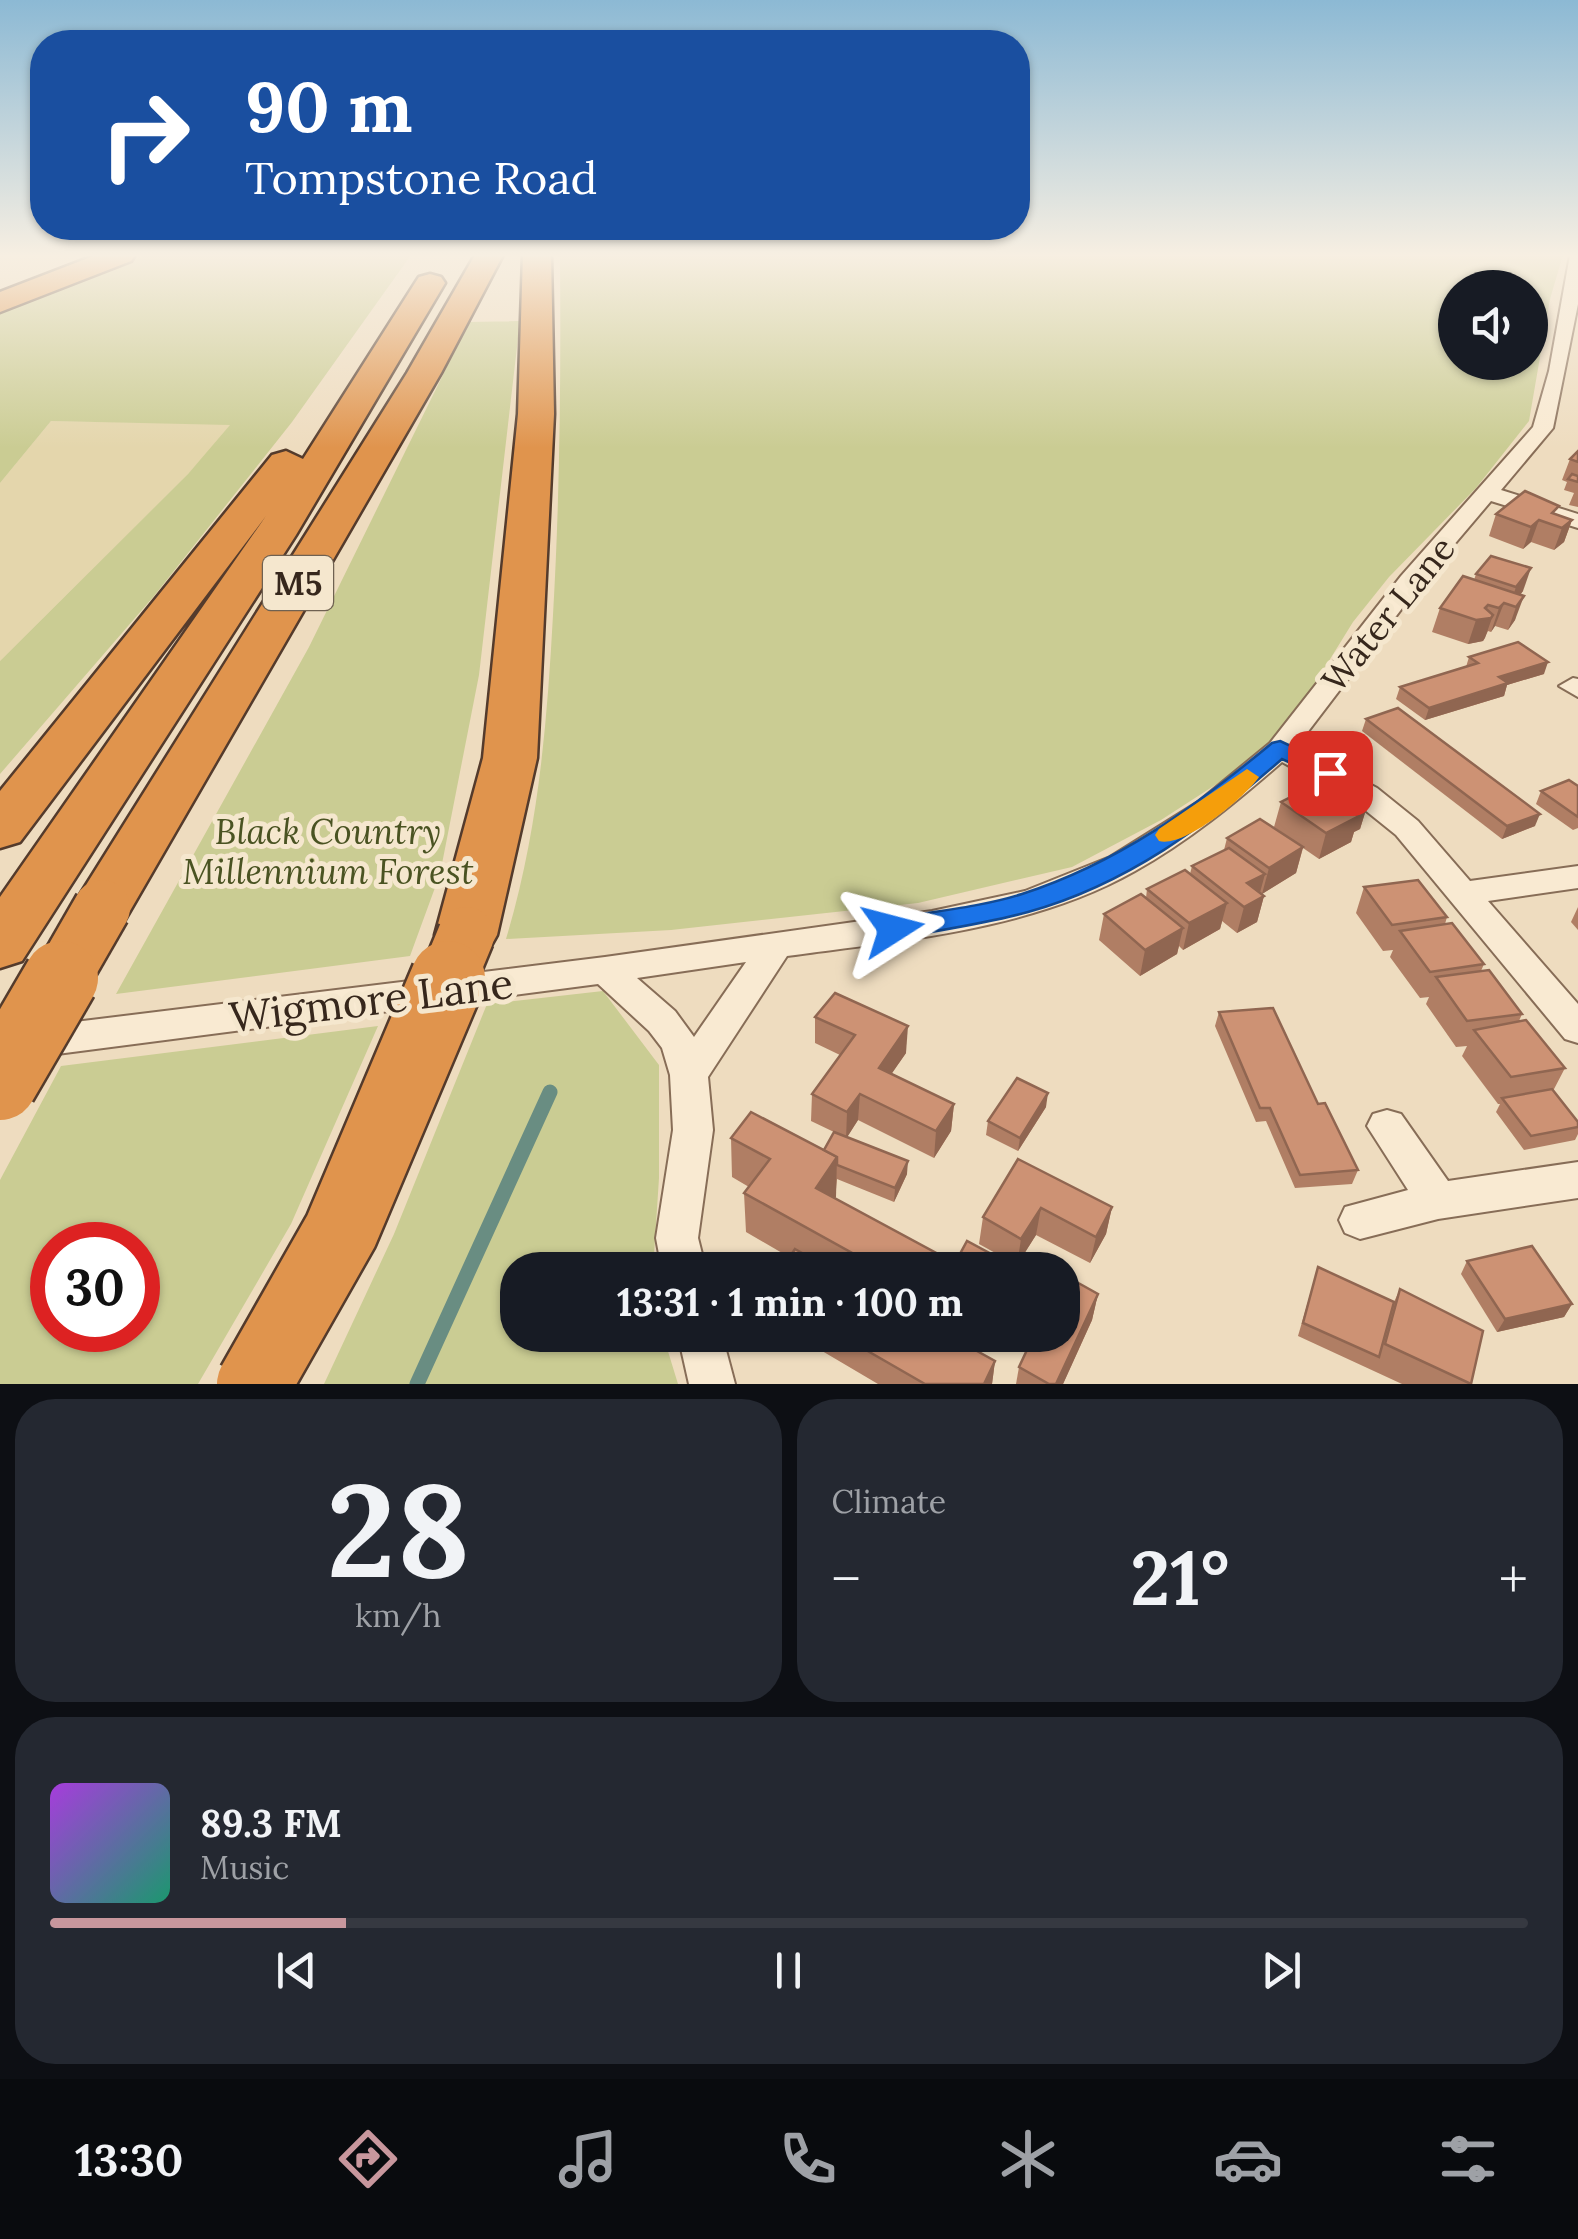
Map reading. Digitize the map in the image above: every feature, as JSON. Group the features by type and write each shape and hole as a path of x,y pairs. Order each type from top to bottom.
{"highway":[{"name":"M5","path":"0,829 395,320"},
{"name":"M5","path":"10,930 275,535 408,320"},
{"name":"M5","path":"0,1084 453,320"},
{"path":"254,1384 340,1231 466,934 510,758 536,414 537,320"}],"street":[{"name":"Water Lane","path":"604,970 932,923 1024,904 1121,865 1209,809 1280,749 1410,581 1542,428 1569,320"},
{"path":"1487,493 1578,521"},
{"path":"1280,749 1366,795 1408,828 1578,1029"},
{"path":"1466,893 1578,877"},
{"path":"689,1074 775,947"},
{"path":"604,970 662,1021 679,1043 689,1074 694,1130 677,1238 680,1252"},
{"name":"Wigmore Lane","path":"0,1046 604,970"},
{"path":"1386,1126 1438,1201"},
{"path":"1360,1220 1438,1201 1578,1180"},
{"path":"704,1352 712,1384"}],"shaded area":[{"path":"51,421 233,424 0,661 0,483"}],"green space":[{"path":"0,320 365,320 292,422 154,596 0,774 0,661 188,474 230,425 51,421 0,483"},
{"path":"560,320 1438,320 1438,380 1536,380 1529,421 1476,488 1389,577 1353,622 1306,698 1268,745 1243,767 1161,820 1072,867 918,903 671,930 506,939 526,859 539,778 548,697 557,525"},
{"name":"Black Country Millennium Forest","path":"520,321 479,675 440,874 410,956 116,994 309,647 469,322"},
{"path":"603,991 659,1065 654,1252 500,1252 500,1352 668,1352 678,1384 324,1384 394,1234 487,1004"},
{"path":"378,1026 291,1224 198,1384 0,1384 0,1180 61,1066"}],"building":[{"path":"1525,491 1559,506 1552,513 1572,520 1562,528 1539,520 1531,527 1496,514"},
{"path":"1491,556 1531,568 1516,587 1476,574"},
{"path":"1463,576 1524,596 1516,607 1504,603 1499,608 1488,605 1485,608 1493,615 1491,618 1476,620 1440,608"},
{"path":"1518,642 1548,662 1499,677 1508,683 1429,708 1400,687 1478,663 1469,657"},
{"path":"1398,708 1540,814 1507,826 1366,719"},
{"path":"1334,780 1368,803 1352,812 1359,816 1326,833 1281,802 1315,785"},
{"path":"1569,780 1578,786 1578,817 1541,791"},
{"path":"1260,819 1303,847 1269,868 1227,838"},
{"path":"1229,848 1265,874 1247,883 1264,896 1244,907 1192,866"},
{"path":"1185,870 1227,903 1189,923 1147,889"},
{"path":"1418,880 1447,917 1392,925 1364,887"},
{"path":"1141,894 1183,928 1145,950 1104,914"},
{"path":"1452,923 1484,964 1430,972 1400,931"},
{"path":"1489,970 1522,1014 1467,1021 1436,977"},
{"path":"835,993 908,1026 879,1068 954,1104 936,1131 860,1094 847,1112 812,1094 855,1035 815,1017"},
{"path":"1273,1008 1318,1104 1325,1103 1358,1170 1300,1175 1270,1108 1260,1108 1219,1012"},
{"path":"1526,1020 1565,1068 1511,1077 1474,1030"},
{"path":"1017,1078 1048,1093 1020,1138 988,1121"},
{"path":"1552,1089 1578,1127 1531,1136 1502,1098"},
{"path":"751,1112 837,1157 816,1188 935,1252 851,1252 744,1193 770,1159 731,1138"},
{"path":"834,1132 908,1161 895,1188 837,1165 837,1157 824,1150"},
{"path":"1018,1159 1112,1207 1096,1237 1041,1208 1021,1239 983,1217"},
{"path":"967,1241 988,1252 961,1252"},
{"path":"1532,1246 1572,1304 1505,1319 1467,1261"},
{"path":"1318,1267 1394,1302 1379,1357 1303,1323"},
{"path":"1080,1284 1098,1294 1080,1333"},
{"path":"1400,1289 1483,1331 1471,1384 1385,1344"},
{"path":"869,1352 979,1352 995,1361 984,1384 925,1384"},
{"path":"1026,1352 1071,1352 1056,1384 1019,1367"}],"waterway":[{"path":"417,1384 550,1092"}],"slow traffic":[{"path":"1168,835 1209,809 1247,777"}],"route":[{"path":"893,929 1024,904 1074,887 1121,865 1209,809 1280,749 1330,773"}]}
